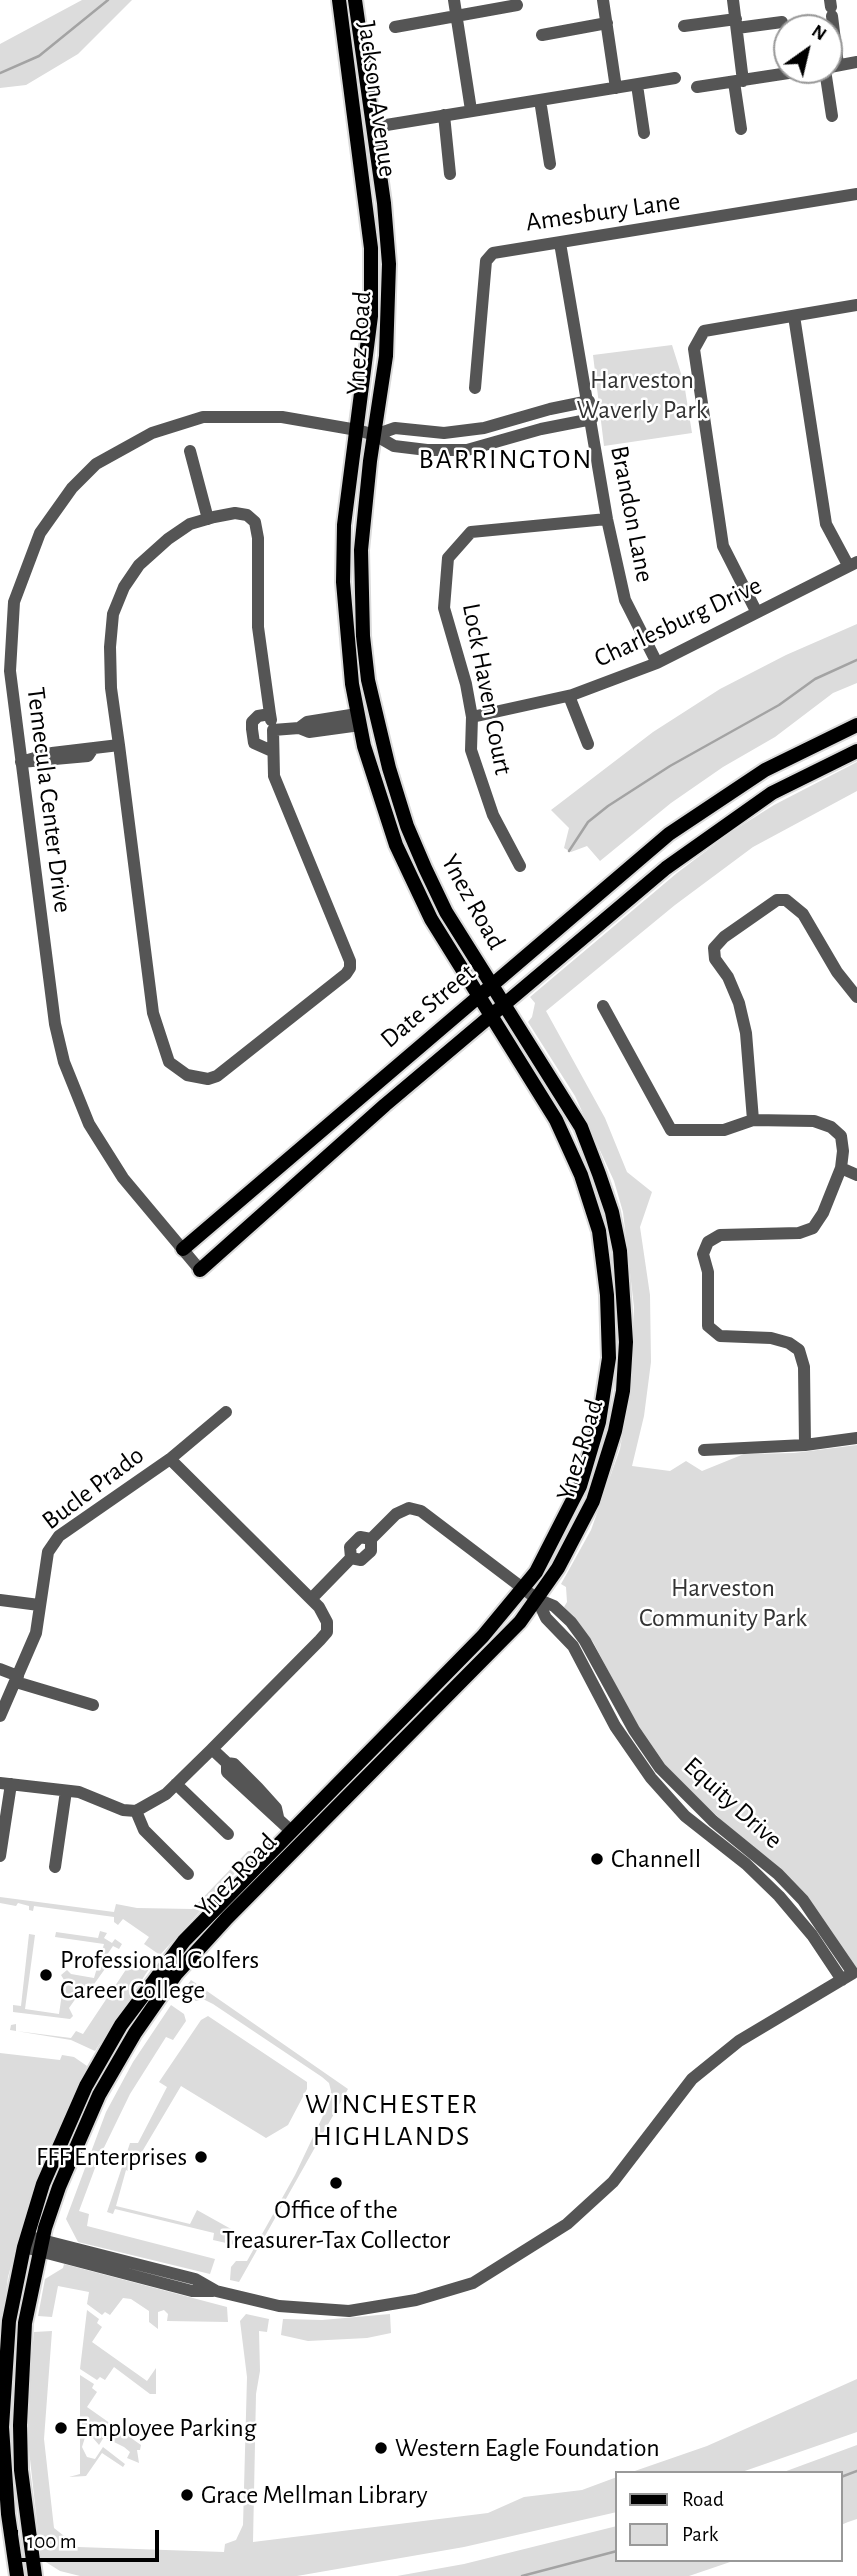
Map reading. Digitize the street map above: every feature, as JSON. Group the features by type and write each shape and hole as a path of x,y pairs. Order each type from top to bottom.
{"main road":[{"name":"Jackson Avenue","path":"339,0 368,204"},
{"name":"Jackson Avenue","path":"355,0 384,203"},
{"path":"345,43 361,41"},
{"name":"Ynez Road","path":"35,2576 21,2470 20,2425 25,2323 41,2246 78,2141 99,2095 129,2043 176,1975 264,1881 520,1622 558,1568 593,1502 609,1452 623,1391 625,1297 612,1212 581,1127 435,889 397,796 374,714 363,636 362,528 388,330 389,264 384,203"},
{"name":"Ynez Road","path":"17,2576 8,2514 2,2427 9,2321 25,2242 64,2132 108,2045 184,1941 483,1636 524,1588 562,1527 580,1486 600,1422 609,1358 607,1296 599,1231 581,1175 556,1120 430,919 396,845 359,719 350,671 343,582 344,525 371,316 368,204"},
{"path":"359,719 370,724 385,784 397,796"},
{"name":"Date Street","path":"183,1249 657,844 707,806 800,751 857,725"},
{"name":"Date Street","path":"200,1270 491,1016 666,868 772,793 857,751"},
{"path":"264,1881 265,1870 294,1840 290,1830"}],"street":[{"path":"454,0 471,110"},
{"path":"603,0 616,88"},
{"path":"733,0 741,129"},
{"path":"395,27 517,5"},
{"path":"684,26 773,22"},
{"path":"542,35 607,23"},
{"path":"697,87 773,76"},
{"path":"374,127 675,78"},
{"path":"831,84 832,116"},
{"path":"637,85 644,133"},
{"path":"540,100 551,164"},
{"path":"444,115 450,174"},
{"name":"Amesbury Lane","path":"475,388 486,261 493,253 504,249 560,243 857,194"},
{"name":"Brandon Lane","path":"560,243 607,519 625,600 657,663"},
{"path":"757,611 723,547 694,349 704,331 857,305"},
{"path":"794,316 826,524 853,564"},
{"path":"375,435 395,428 444,432 484,428 589,401"},
{"name":"Temecula Center Drive","path":"200,1270 123,1178 89,1124 68,1072 54,1013 10,671 13,610 20,581 40,533 72,488 96,464 152,433 203,417 282,417 357,430 375,435 394,446 427,450 467,450 541,429 592,419"},
{"path":"190,450 208,519"},
{"path":"236,513 247,515 255,522 258,538 258,627 273,730 274,776 350,961 350,968 218,1076 208,1079 187,1075 169,1062 153,1013 111,688 113,614 139,565 190,524 208,519 236,513"},
{"name":"Lock Haven Court","path":"520,866 493,815 471,750 472,717 466,684 444,608 448,558 471,533 607,519"},
{"name":"Charlesburg Drive","path":"472,717 569,696 657,663 853,564"},
{"path":"569,696 588,744"},
{"path":"270,714 258,716 252,722 252,729 254,743 260,748 272,751"},
{"path":"273,730 299,728 306,722 359,719"},
{"path":"21,762 52,752 87,747 92,750 119,745"},
{"path":"753,1120 746,1033 739,1003 728,977 715,959 714,948 724,937 777,900 786,900 803,914 822,949 857,997"},
{"path":"603,1006 671,1130 724,1130 753,1120 814,1121 831,1127 841,1136 841,1168 823,1213 813,1228 799,1233 720,1235 708,1242 703,1254 708,1272 708,1326 720,1336 771,1338 789,1343 799,1350 804,1367 805,1445"},
{"path":"841,1168 857,1175"},
{"name":"Bucle Prado","path":"0,1716 36,1633 48,1552 59,1536 170,1459 226,1412"},
{"path":"704,1450 805,1445 857,1438"},
{"name":"Bucle Prado","path":"136,1811 148,1806 176,1784 327,1632 327,1622 311,1599 170,1459"},
{"path":"311,1599 351,1558 361,1560 371,1550 371,1538 396,1514 408,1507 421,1511 524,1588"},
{"name":"Equity Drive","path":"41,2246 192,2291 216,2291 279,2306 349,2311 416,2300 473,2283 568,2224 613,2182 701,2072 739,2041 848,1977 803,1900 778,1874 713,1821 675,1785 646,1750 578,1631 554,1606 537,1599 524,1588"},
{"path":"0,1600 40,1605"},
{"path":"0,1669 17,1679 93,1705"},
{"path":"212,1749 227,1763 227,1772 238,1776 270,1814 278,1816 290,1830"},
{"path":"0,1856 6,1784 66,1791 136,1811 144,1830 188,1874"},
{"path":"176,1784 228,1834"},
{"path":"55,1867 66,1791"},
{"path":"25,2242 41,2246"}],"green space":[{"path":"82,0 132,0 78,54 26,85 0,88 0,44"},
{"name":"Harveston Waverly Park","path":"672,345 684,383 692,433 604,446 593,355"},
{"path":"857,624 857,683 833,693 775,737 723,767 671,803 600,861 587,846 571,852 564,848 569,828 551,810 653,732 720,689 786,655"},
{"name":"Harveston Community Park","path":"857,762 857,791 753,847 675,905 546,1011 605,1118 627,1172 652,1192 640,1227 650,1295 651,1362 644,1416 632,1466 670,1471 686,1461 702,1471 744,1454 794,1453 857,1445 857,1969 815,1908 667,1769 635,1722 593,1642 564,1607 567,1602 566,1587 561,1584 591,1530 620,1449 632,1379 634,1307 623,1212 614,1181 575,1096 528,1022 535,1003 530,997 677,873 731,832 774,805"},
{"path":"248,1851 255,1851 160,1955 144,1944 149,1937 123,1919 118,1925 114,1922 114,1917 34,1906 33,1911 29,1910 29,1906 18,1903 16,1906 0,1903 0,1897 114,1912 116,1904 137,1908 192,1909"},
{"path":"100,1931 107,1933 104,1938 112,1943 115,1939 122,1944 119,1949 113,1946 102,1962 107,1966 92,1987 86,1984 69,2008 73,2016 70,2019 13,2012 13,2005 21,2006 29,1934 35,1935 25,2009 59,2014 64,1980 61,1975 67,1970 71,1974 94,1978 104,1944 55,1937 56,1932 98,1938"},
{"path":"135,1956 149,1969 95,2051 71,2040 16,2031 71,2038 76,2031 83,2034"},
{"path":"191,1980 348,2089 239,2282 230,2280 231,2267 236,2261 247,2261 295,2175 330,2101 331,2091 329,2083 322,2077 213,2004 203,1999 196,2001 182,1992"},
{"path":"171,2005 184,2014 186,2021 173,2040 166,2037 130,2094 98,2160 79,2211 89,2214 87,2226 215,2259 210,2274 78,2242 66,2219 106,2112 133,2062"},
{"path":"208,2016 307,2082 307,2089 288,2125 266,2138 181,2086 130,2172 126,2170 116,2206 190,2224 197,2210 231,2229 229,2233 235,2245 213,2240 214,2233 115,2209 113,2214 107,2212 130,2143 138,2143 167,2087 159,2082 201,2020"},
{"path":"16,2024 16,2031 10,2030 11,2025"},
{"path":"0,2053 60,2060 62,2055 74,2057 87,2066 48,2150 28,2204 8,2277 0,2336"},
{"path":"64,2264 227,2307 228,2322 167,2321 168,2314 164,2310 158,2312 158,2329 149,2322 149,2311 131,2299 123,2298 110,2315 105,2312 102,2315 87,2304 89,2292 58,2286 52,2317 38,2316 45,2279 63,2268"},
{"path":"87,2310 99,2319 97,2323 102,2327 92,2342 147,2381 156,2368 156,2394 150,2394 114,2367 105,2380 100,2377 97,2380 80,2369"},
{"path":"246,2314 269,2319 267,2332 259,2331 260,2371 256,2394 253,2542 488,2513 524,2497 582,2490 616,2477 616,2512 464,2547 297,2576 80,2576 60,2571 41,2559 28,2441 34,2332 52,2331 44,2439 54,2528 78,2547 224,2552 225,2544 236,2540 243,2525 247,2377 240,2321"},
{"path":"390,2314 391,2333 367,2338 308,2341 281,2335 283,2319 322,2320"},
{"path":"80,2375 94,2384 92,2388 97,2392 87,2407 141,2445 140,2450 137,2450 139,2463 127,2458 130,2452 124,2447 104,2437 99,2445 87,2431 82,2447 87,2457 95,2459 103,2447 125,2464 123,2467 102,2453 86,2476 69,2477 80,2474"},
{"path":"857,2379 857,2432 745,2471 635,2471 707,2446"},
{"path":"857,2445 857,2519 843,2524 843,2471 786,2471"},
{"path":"616,2526 616,2562 730,2562 689,2576 397,2576 464,2564"}],"waterway":[{"path":"0,73 39,56 108,0"},
{"path":"569,851 588,822 608,806 670,766 779,705 815,679 857,660"},
{"path":"843,2476 857,2471"},
{"path":"522,2576 616,2551"}],"place":[{"name":"Channell","path":"597,1859"},
{"name":"Professional Golfers Career College","path":"46,1975"},
{"name":"FFF Enterprises","path":"201,2157"},
{"name":"Office of the Treasurer-Tax Collector","path":"336,2183"},
{"name":"Employee Parking","path":"61,2428"},
{"name":"Western Eagle Foundation","path":"381,2448"},
{"name":"Grace Mellman Library","path":"187,2495"}],"district":[{"name":"BARRINGTON","path":"506,460"},
{"name":"WINCHESTER HIGHLANDS","path":"392,2121"}]}
